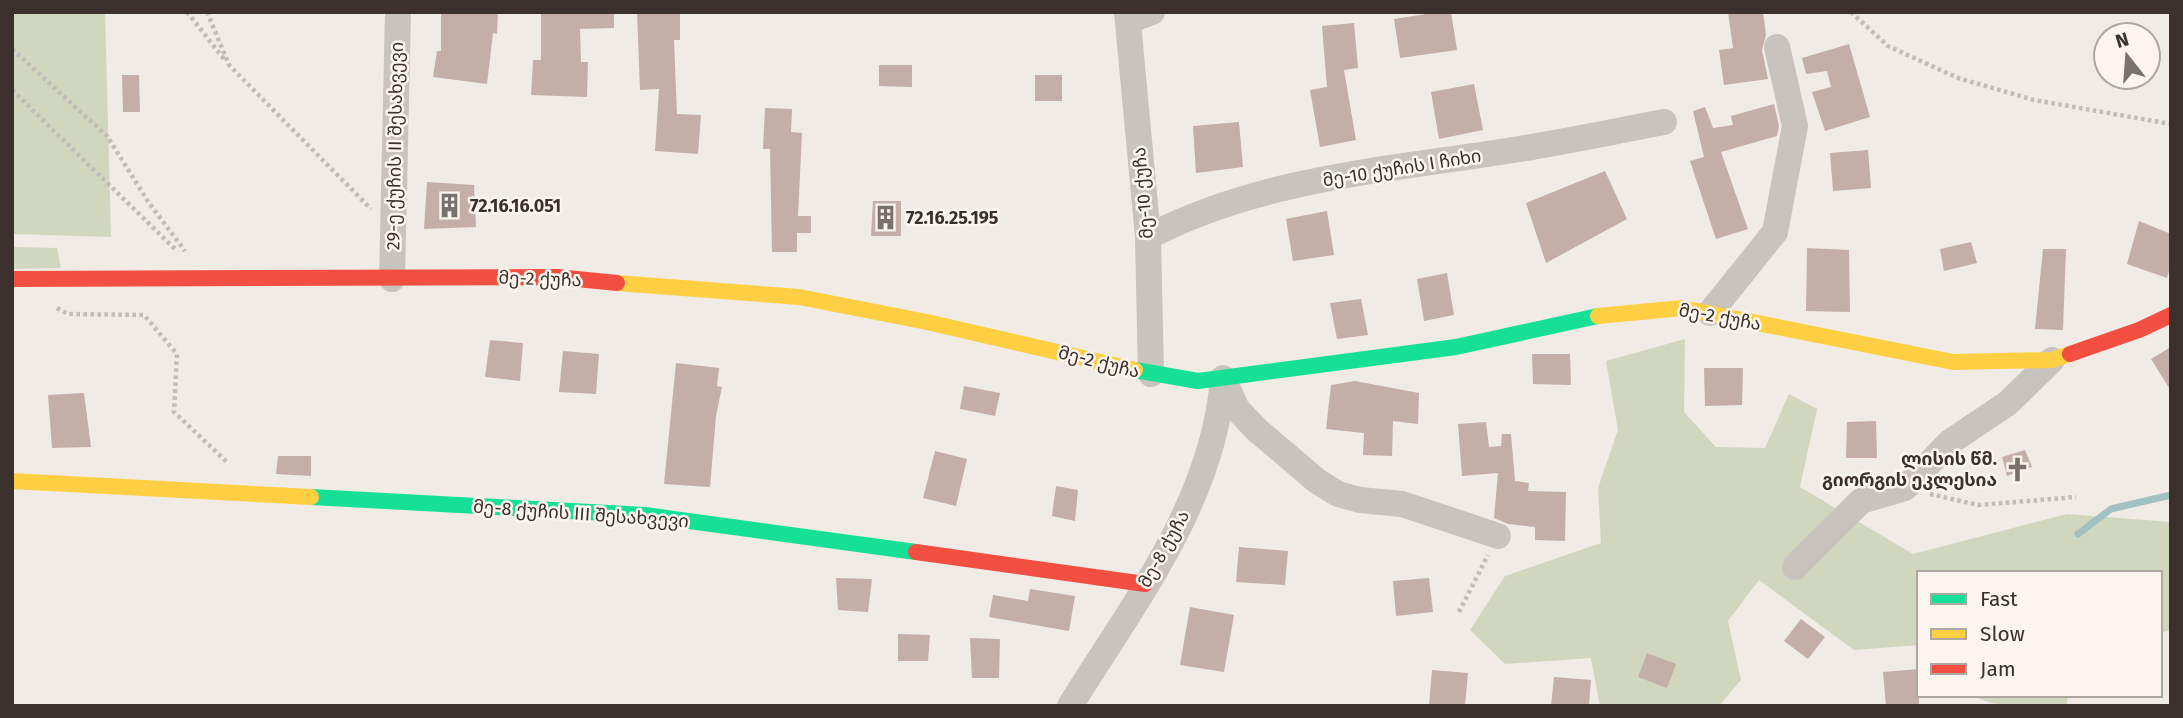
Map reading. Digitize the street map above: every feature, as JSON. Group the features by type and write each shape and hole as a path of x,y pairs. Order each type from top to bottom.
{"main road":[{"name":"მე-2 ქუჩა","path":"12,279 557,277 799,297 927,322 1151,374 1198,381 1456,348 1613,313 1682,308 1953,362 2052,360 2139,330 2171,315"},
{"name":"მე-8 ქუჩის III შესახვევი","path":"12,481 645,515 1145,584"}],"street":[{"name":"29-ე ქუჩის II შესახვევი","path":"392,279 398,12"},
{"name":"მე-10 ქუჩა","path":"1136,15 1148,237 1151,374"},
{"path":"1710,313 1775,232 1795,126 1777,47"},
{"name":"მე-10 ქუჩის I ჩიხი","path":"1148,237 1188,216 1327,178 1509,151 1664,122"},
{"path":"1795,567 1861,501 1905,488 1951,442 2008,403 2052,360"},
{"path":"1223,379 1237,409 1257,430 1317,481 1338,494 1360,500 1402,504 1498,536"},
{"name":"მე-8 ქუჩა","path":"1070,706 1181,523 1216,436 1223,379"}],"path":[{"path":"187,12 229,65 377,215"},
{"path":"206,12 229,65"},
{"path":"1851,12 1888,46 1958,78 2034,100 2171,124"},
{"path":"12,49 107,136 149,203 207,279"},
{"path":"12,90 207,279"},
{"path":"47,279 47,303 68,314 144,315 177,354 174,412 238,471"},
{"path":"1905,488 1978,505 2076,497"},
{"path":"1459,612 1498,536"}],"green space":[{"path":"12,12 105,12 111,237 12,234"},
{"path":"12,247 57,248 61,268 12,269"},
{"path":"1685,339 1684,412 1716,447 1765,448 1789,394 1817,409 1800,487 1913,554 2067,514 2171,522 2171,630 2162,632 2162,571 1917,571 1917,645 1854,650 1759,580 1728,621 1741,680 1719,706 1600,706 1591,658 1505,664 1470,630 1505,576 1601,543 1598,488 1618,430 1606,361"},
{"path":"1976,697 2068,697 2067,704 2044,707 2006,706"}],"building":[{"path":"441,12 498,12 497,34 493,33 487,84 433,77 437,51 441,51"},
{"path":"541,12 614,12 614,28 580,29 581,62 588,62 587,97 531,95 533,60 541,60"},
{"path":"637,12 680,12 680,40 674,40 677,114 701,115 698,154 655,151 659,89 640,90"},
{"path":"1451,12 1457,50 1400,58 1394,19"},
{"path":"1728,12 1763,12 1766,35 1762,50 1768,79 1724,85 1719,50 1733,48"},
{"path":"1354,23 1358,68 1344,70 1356,140 1320,147 1310,90 1327,87 1322,26"},
{"path":"1849,44 1870,117 1825,131 1812,92 1831,87 1827,71 1806,74 1802,58"},
{"path":"879,65 912,65 912,87 879,86"},
{"path":"122,75 139,75 140,112 123,112"},
{"path":"1035,75 1062,75 1062,101 1035,101"},
{"path":"1474,84 1483,130 1439,139 1431,92"},
{"path":"1774,104 1779,126 1777,136 1721,152 1748,229 1716,239 1690,161 1704,157 1693,111 1705,107 1713,128 1733,125 1731,116"},
{"path":"765,108 792,109 791,132 802,133 798,216 811,216 811,233 797,233 797,252 772,252 770,149 763,149"},
{"path":"1239,122 1243,167 1196,173 1193,126"},
{"path":"1868,150 1871,188 1833,191 1830,153"},
{"path":"1605,171 1627,219 1546,263 1526,203"},
{"name":"72.16.16.051","path":"427,182 474,185 476,227 424,229"},
{"name":"72.16.25.195","path":"873,201 901,201 901,236 871,236"},
{"path":"1327,211 1334,255 1293,261 1286,219"},
{"path":"2139,221 2171,234 2171,263 2167,278 2127,264"},
{"path":"1971,242 1977,263 1944,271 1940,249"},
{"path":"1807,248 1849,250 1850,312 1806,311"},
{"path":"2043,249 2066,249 2063,330 2035,329"},
{"path":"1447,273 1454,315 1424,321 1417,279"},
{"path":"1361,299 1368,335 1337,339 1330,303"},
{"path":"490,340 523,343 520,381 485,377"},
{"path":"2171,347 2171,391 2151,359"},
{"path":"563,351 599,354 596,394 559,392"},
{"path":"1532,354 1570,354 1571,385 1533,384"},
{"path":"676,363 719,368 717,386 722,387 716,416 710,487 664,484"},
{"path":"1704,368 1743,368 1742,405 1705,406"},
{"path":"1355,381 1419,393 1418,424 1393,421 1392,456 1363,455 1364,433 1326,429 1331,385"},
{"path":"964,386 1000,393 995,416 960,409"},
{"path":"84,393 91,447 52,448 48,395"},
{"path":"1876,421 1877,458 1846,458 1847,422"},
{"path":"1486,422 1489,447 1501,446 1502,434 1511,434 1515,481 1529,483 1528,491 1566,492 1565,541 1535,540 1535,527 1508,524 1494,518 1498,473 1462,476 1458,424"},
{"path":"2025,450 2032,467 2007,476 2002,457"},
{"path":"935,451 967,459 956,506 923,498"},
{"path":"278,456 311,456 311,476 276,474"},
{"path":"1056,486 1078,490 1075,521 1052,516"},
{"path":"1239,547 1288,551 1285,585 1236,582"},
{"path":"836,578 872,579 868,612 838,610"},
{"path":"1429,578 1433,612 1396,616 1393,581"},
{"path":"1030,589 1075,596 1069,631 989,617 993,595 1028,601"},
{"path":"1190,607 1234,615 1224,672 1180,665"},
{"path":"1801,619 1825,637 1808,659 1784,641"},
{"path":"898,634 930,635 928,661 898,661"},
{"path":"970,638 1000,639 999,678 972,678"},
{"path":"1647,653 1676,664 1667,688 1638,677"},
{"path":"1917,669 1919,706 1886,706 1883,672"},
{"path":"1432,670 1468,673 1465,706 1429,706"},
{"path":"1554,677 1591,680 1589,706 1551,706"}],"waterway":[{"path":"2078,534 2111,509 2171,495"}],"traffic: fast":[{"path":"1135,370 1198,381 1456,347 1598,316"},
{"path":"311,497 645,515 916,552"}],"traffic: slow":[{"path":"617,283 799,297 927,322 1135,370"},
{"path":"1598,316 1682,308 1953,362 2052,360 2070,354"},
{"path":"12,481 311,497"}],"traffic: jam":[{"path":"12,279 557,277 617,283"},
{"path":"2070,354 2139,330 2171,315"},
{"path":"916,552 1145,584"}],"place":[{"name":"72.16.16.051","path":"450,206"},
{"name":"72.16.25.195","path":"886,218"},
{"name":"ლისის წმ. გიორგის ეკლესია","path":"2017,469"}]}
